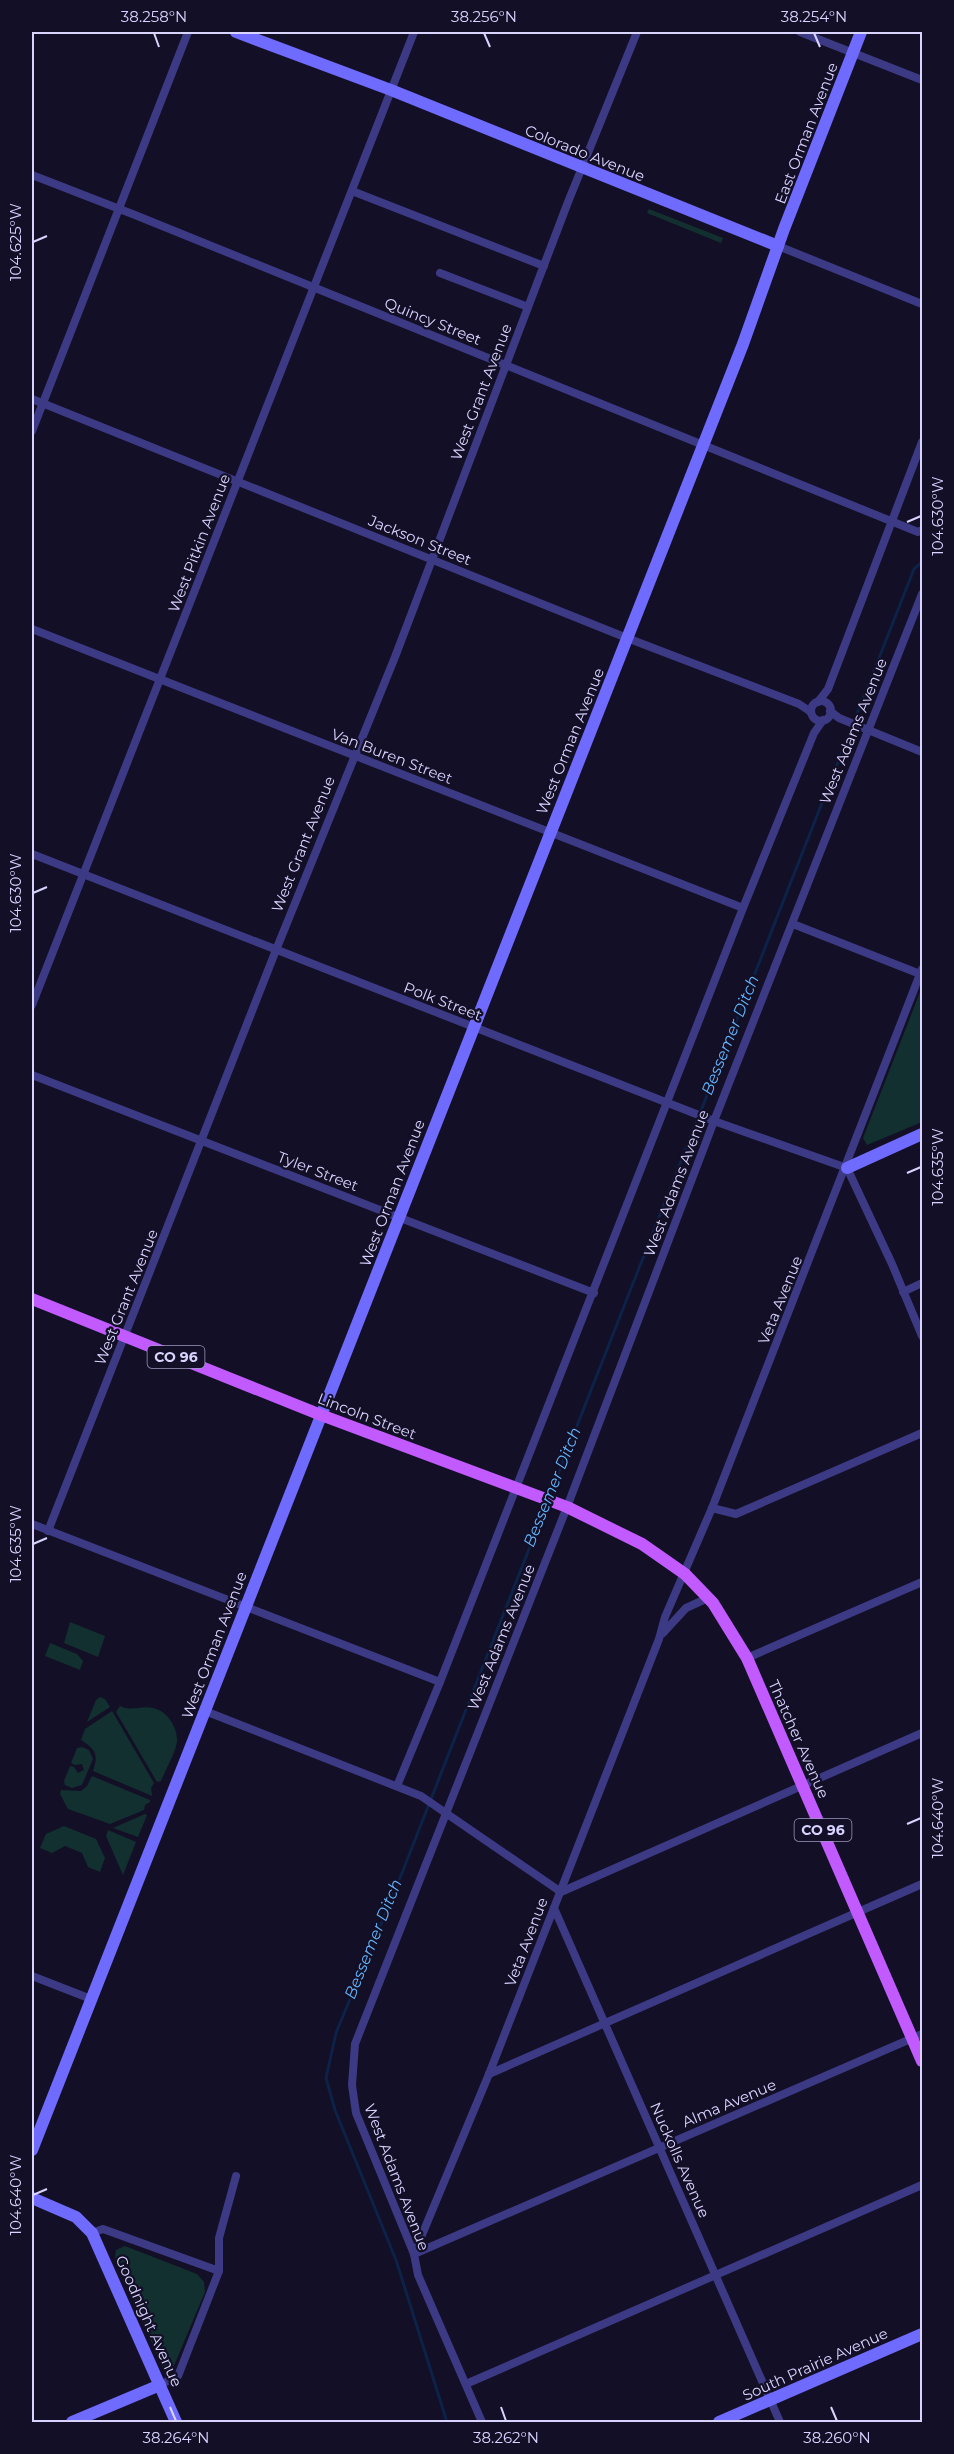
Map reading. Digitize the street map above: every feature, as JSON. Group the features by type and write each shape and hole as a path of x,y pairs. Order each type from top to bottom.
{"main road":[{"name":"Lincoln Street","path":"32,1299 321,1415 561,1505 642,1544 685,1574"},
{"name":"Thatcher Avenue","path":"685,1574 720,1613 747,1658 859,1912 917,2036 922,2061"}],"street":[{"path":"32,431 188,32"},
{"name":"Colorado Avenue","path":"236,32 391,90 922,304"},
{"name":"West Pitkin Avenue","path":"32,1005 414,32"},
{"name":"West Grant Avenue","path":"48,1531 353,755 395,657 544,266 637,32"},
{"path":"800,32 922,80"},
{"name":"East Orman Avenue","path":"778,246 861,32"},
{"name":"Quincy Street","path":"32,175 119,208 918,532 922,530"},
{"path":"352,191 544,266"},
{"name":"West Orman Avenue","path":"32,2150 743,344 778,246"},
{"path":"440,273 528,308"},
{"name":"Jackson Street","path":"32,399 627,638 821,711 922,752"},
{"path":"397,1786 521,1491 667,1103 814,733 828,689 922,442"},
{"name":"West Adams Avenue","path":"482,2422 418,2275 414,2254 356,2113 352,2085 355,2044 446,1814 561,1505 793,924 863,728 922,594"},
{"name":"Van Buren Street","path":"32,629 743,908"},
{"name":"Polk Street","path":"32,854 667,1103 847,1168"},
{"path":"793,924 921,972"},
{"name":"Veta Avenue","path":"414,2254 561,1892 674,1595 712,1508 847,1168 921,972"},
{"name":"Tyler Street","path":"32,1075 594,1293"},
{"path":"922,1134 847,1168 922,1336"},
{"path":"903,1292 922,1283"},
{"path":"712,1508 736,1514 922,1433"},
{"path":"32,1524 440,1682"},
{"path":"747,1658 922,1582"},
{"name":"Veta Avenue","path":"659,1639 686,1608 708,1598"},
{"path":"204,1711 421,1796 561,1892 922,1733"},
{"path":"489,2074 922,1884"},
{"name":"Nuckolls Avenue","path":"554,1908 780,2422"},
{"path":"32,1976 91,1999"},
{"name":"Alma Avenue","path":"414,2254 917,2036"},
{"path":"72,2422 178,2376 219,2271 219,2238 236,2176"},
{"path":"466,2384 922,2186"},
{"path":"32,2198 75,2217 92,2233 103,2229 219,2271"},
{"name":"Goodnight Avenue","path":"92,2233 176,2422"},
{"name":"South Prairie Avenue","path":"719,2422 922,2334"}],"green space":[{"path":"649,209 723,238 721,243 647,213"},
{"path":"922,987 922,1122 867,1145 863,1138"},
{"path":"70,1622 105,1636 98,1657 64,1643"},
{"path":"50,1643 77,1654 83,1661 80,1670 45,1656"},
{"path":"100,1697 105,1699 110,1707 87,1722 96,1700"},
{"path":"120,1706 149,1707 158,1710 167,1716 173,1725 177,1740 161,1781 157,1782 116,1712"},
{"path":"112,1711 154,1783 151,1788 152,1796 93,1771 96,1756 90,1746 81,1740 85,1729"},
{"path":"82,1747 89,1750 93,1759 82,1785 72,1788 65,1785 64,1781 70,1766 74,1767 78,1773 84,1770 82,1764 71,1763 77,1748"},
{"path":"92,1776 150,1800 150,1802 145,1805 144,1810 110,1824 68,1809 60,1794 61,1790 81,1791 87,1786"},
{"path":"147,1815 138,1837 113,1828"},
{"path":"64,1826 96,1839 105,1858 100,1872 88,1867 82,1853 65,1846 52,1853 40,1848 46,1834"},
{"path":"108,1830 136,1842 123,1875 106,1836"},
{"path":"125,2246 197,2274 204,2282 205,2292 173,2368 165,2369 162,2366 115,2257 116,2250"}],"waterway":[{"name":"Bessemer Ditch","path":"549,1497 914,569 922,562"},
{"name":"Bessemer Ditch","path":"447,2422 396,2260 335,2110 326,2078 336,2033 402,1873 547,1503"}]}
